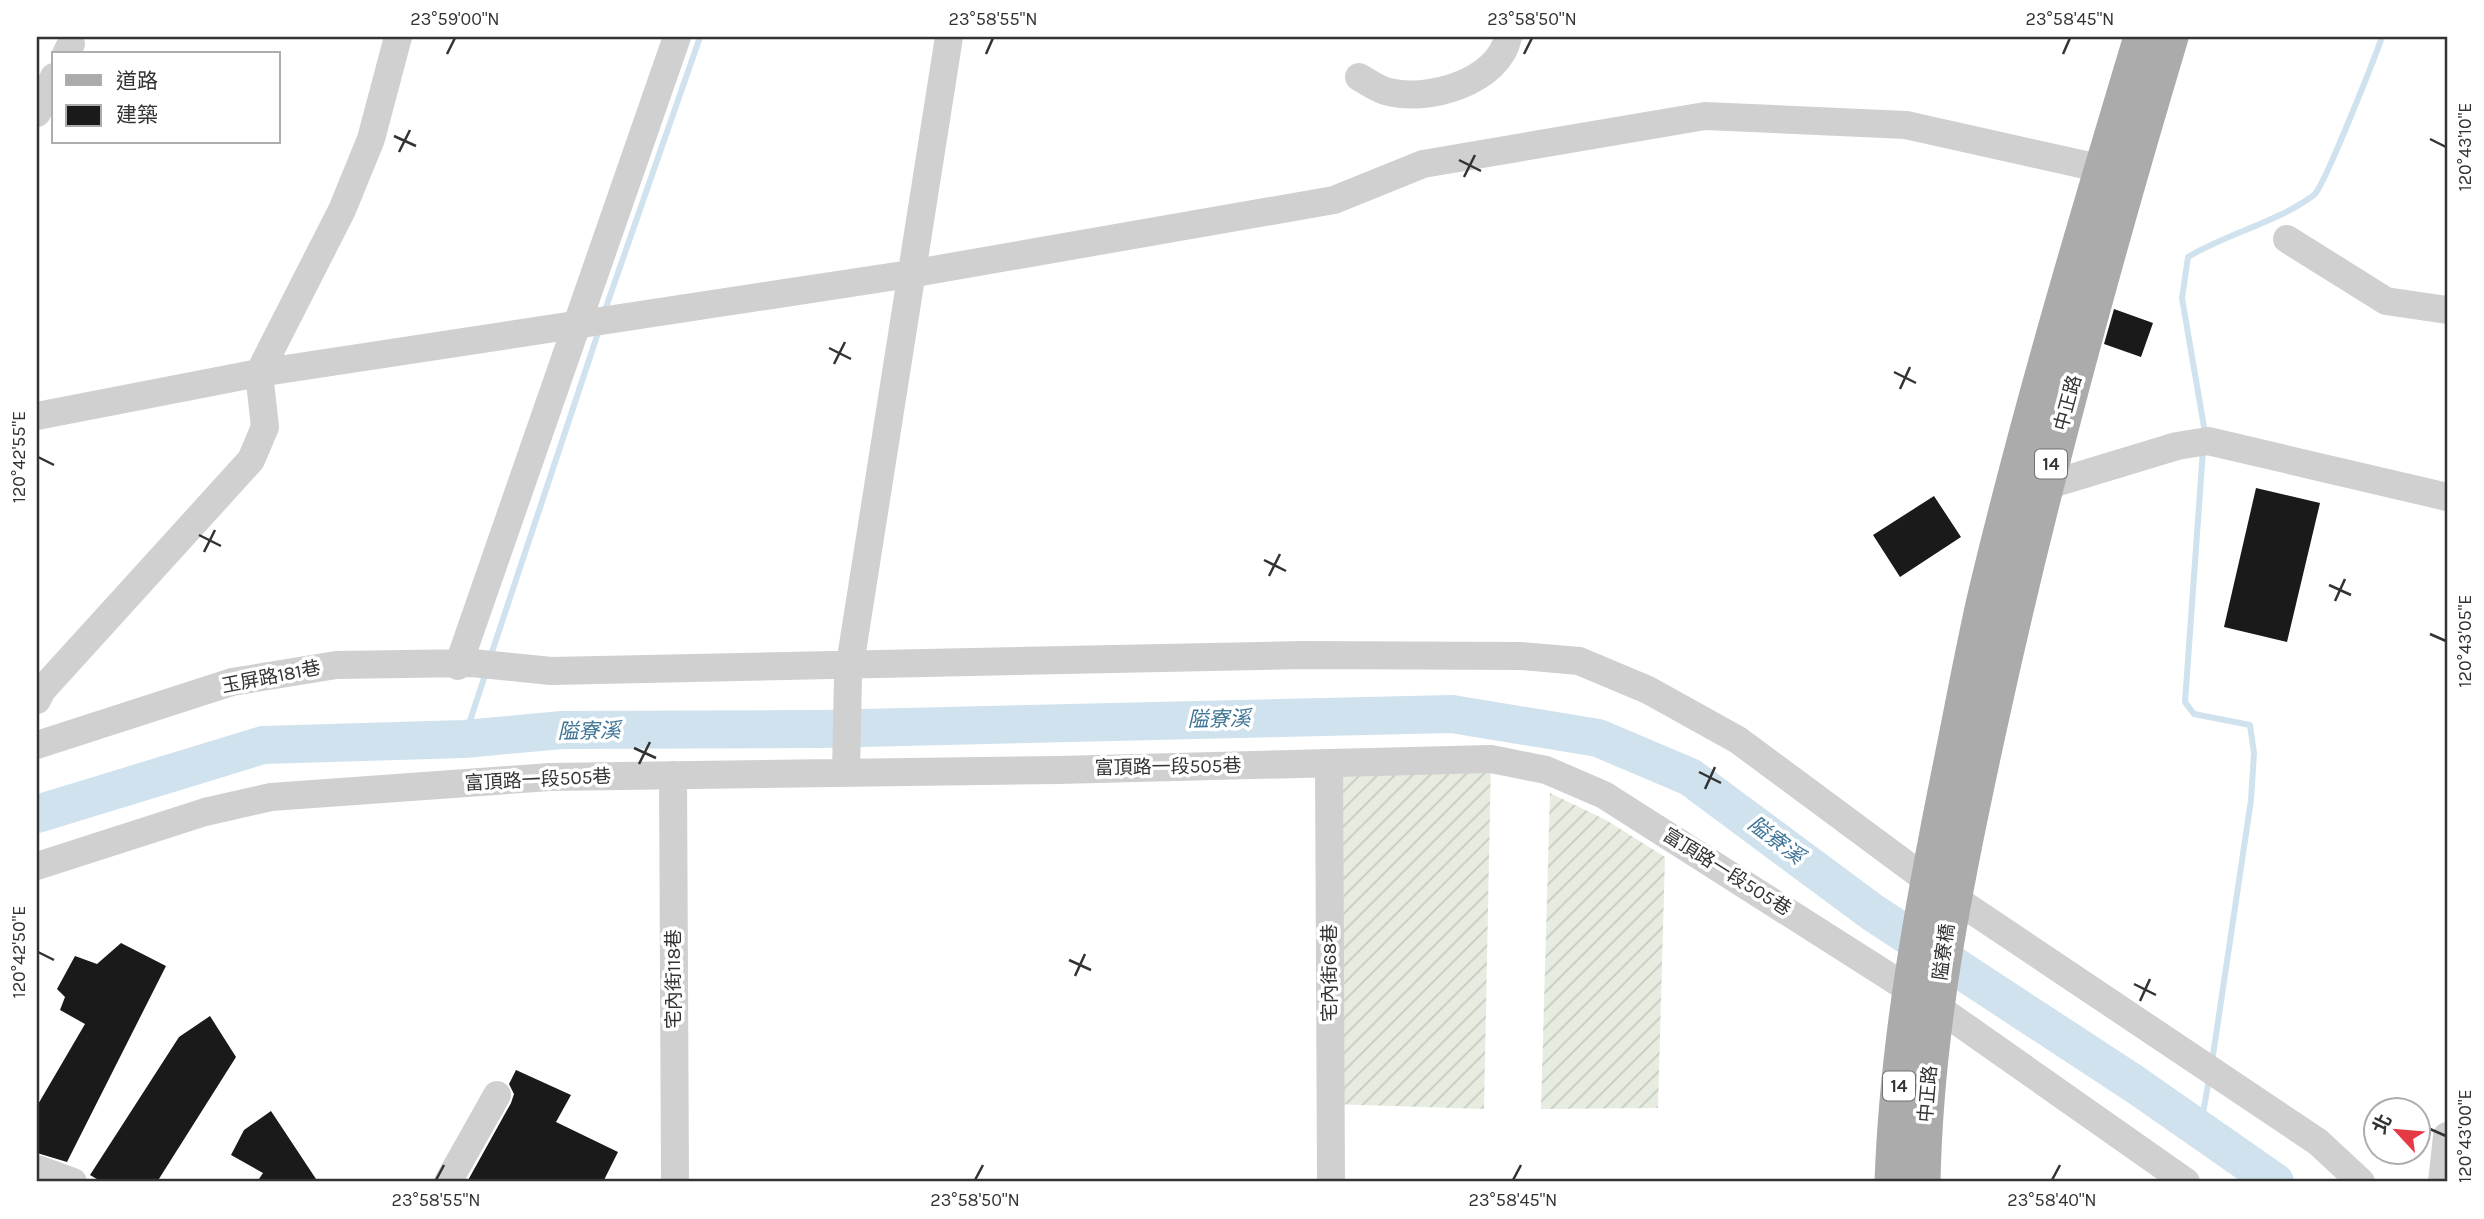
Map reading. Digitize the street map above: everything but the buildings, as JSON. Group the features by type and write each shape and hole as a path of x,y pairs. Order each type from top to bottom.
{"main road":[{"name":"中正路","path":"1940,888 2030,481 2116,171 2141,37"},
{"name":"中正路","path":"2116,171 2171,37"},
{"name":"隘寮橋","path":"1923,998 1940,888"},
{"name":"中正路","path":"1892,1182 1894,1138 1923,998"},
{"name":"中正路","path":"1923,998 1923,1182"}],"street":[{"path":"37,700 42,690 251,460 265,427 259,373 342,211 371,139 398,37"},
{"path":"474,665 677,37"},
{"path":"846,765 849,671 949,37"},
{"path":"1359,77 1387,92 1419,96 1463,84 1493,66 1508,37"},
{"path":"37,113 52,82"},
{"path":"37,416 259,373 910,274 1334,200 1423,164 1706,116 1906,125 2116,171"},
{"path":"2287,239 2386,301 2447,310"},
{"path":"2030,481 2208,441 2447,497"},
{"name":"玉屏路181巷","path":"37,745 232,681 336,665 474,665 551,671 849,671 1302,655 1521,656 1579,661 1648,690 1738,740 1940,888 2318,1142 2361,1182"},
{"name":"富頂路一段505巷","path":"37,866 205,812 271,797 550,777 673,775 846,765 1329,763 1491,759 1546,769 1604,795 1923,998 2186,1182"},
{"name":"宅內街68巷","path":"1329,763 1331,1182"},
{"name":"宅內街118巷","path":"673,775 675,1182"},
{"path":"447,1182 497,1095"},
{"path":"2442,1182 2447,1136"},
{"path":"37,1169 73,1182"}],"shaded area":[{"path":"1491,759 1484,1109 1331,1104 1329,770"},
{"path":"1550,793 1606,820 1665,857 1658,1108 1541,1109"}],"waterway":[{"path":"604,313 700,37"},
{"path":"2205,433 2182,298 2188,257 2268,221 2314,195 2338,147 2382,37"},
{"path":"490,658 599,330"},
{"path":"2203,450 2185,702 2194,714 2250,725 2254,753 2251,800 2212,1062"},
{"path":"464,739 486,672"},
{"name":"隘寮溪","path":"37,814 263,745 464,739 562,730 821,729 1452,714 1598,738 1690,777 1872,912 2136,1085 2275,1182"},
{"path":"2200,1130 2209,1079"}]}
